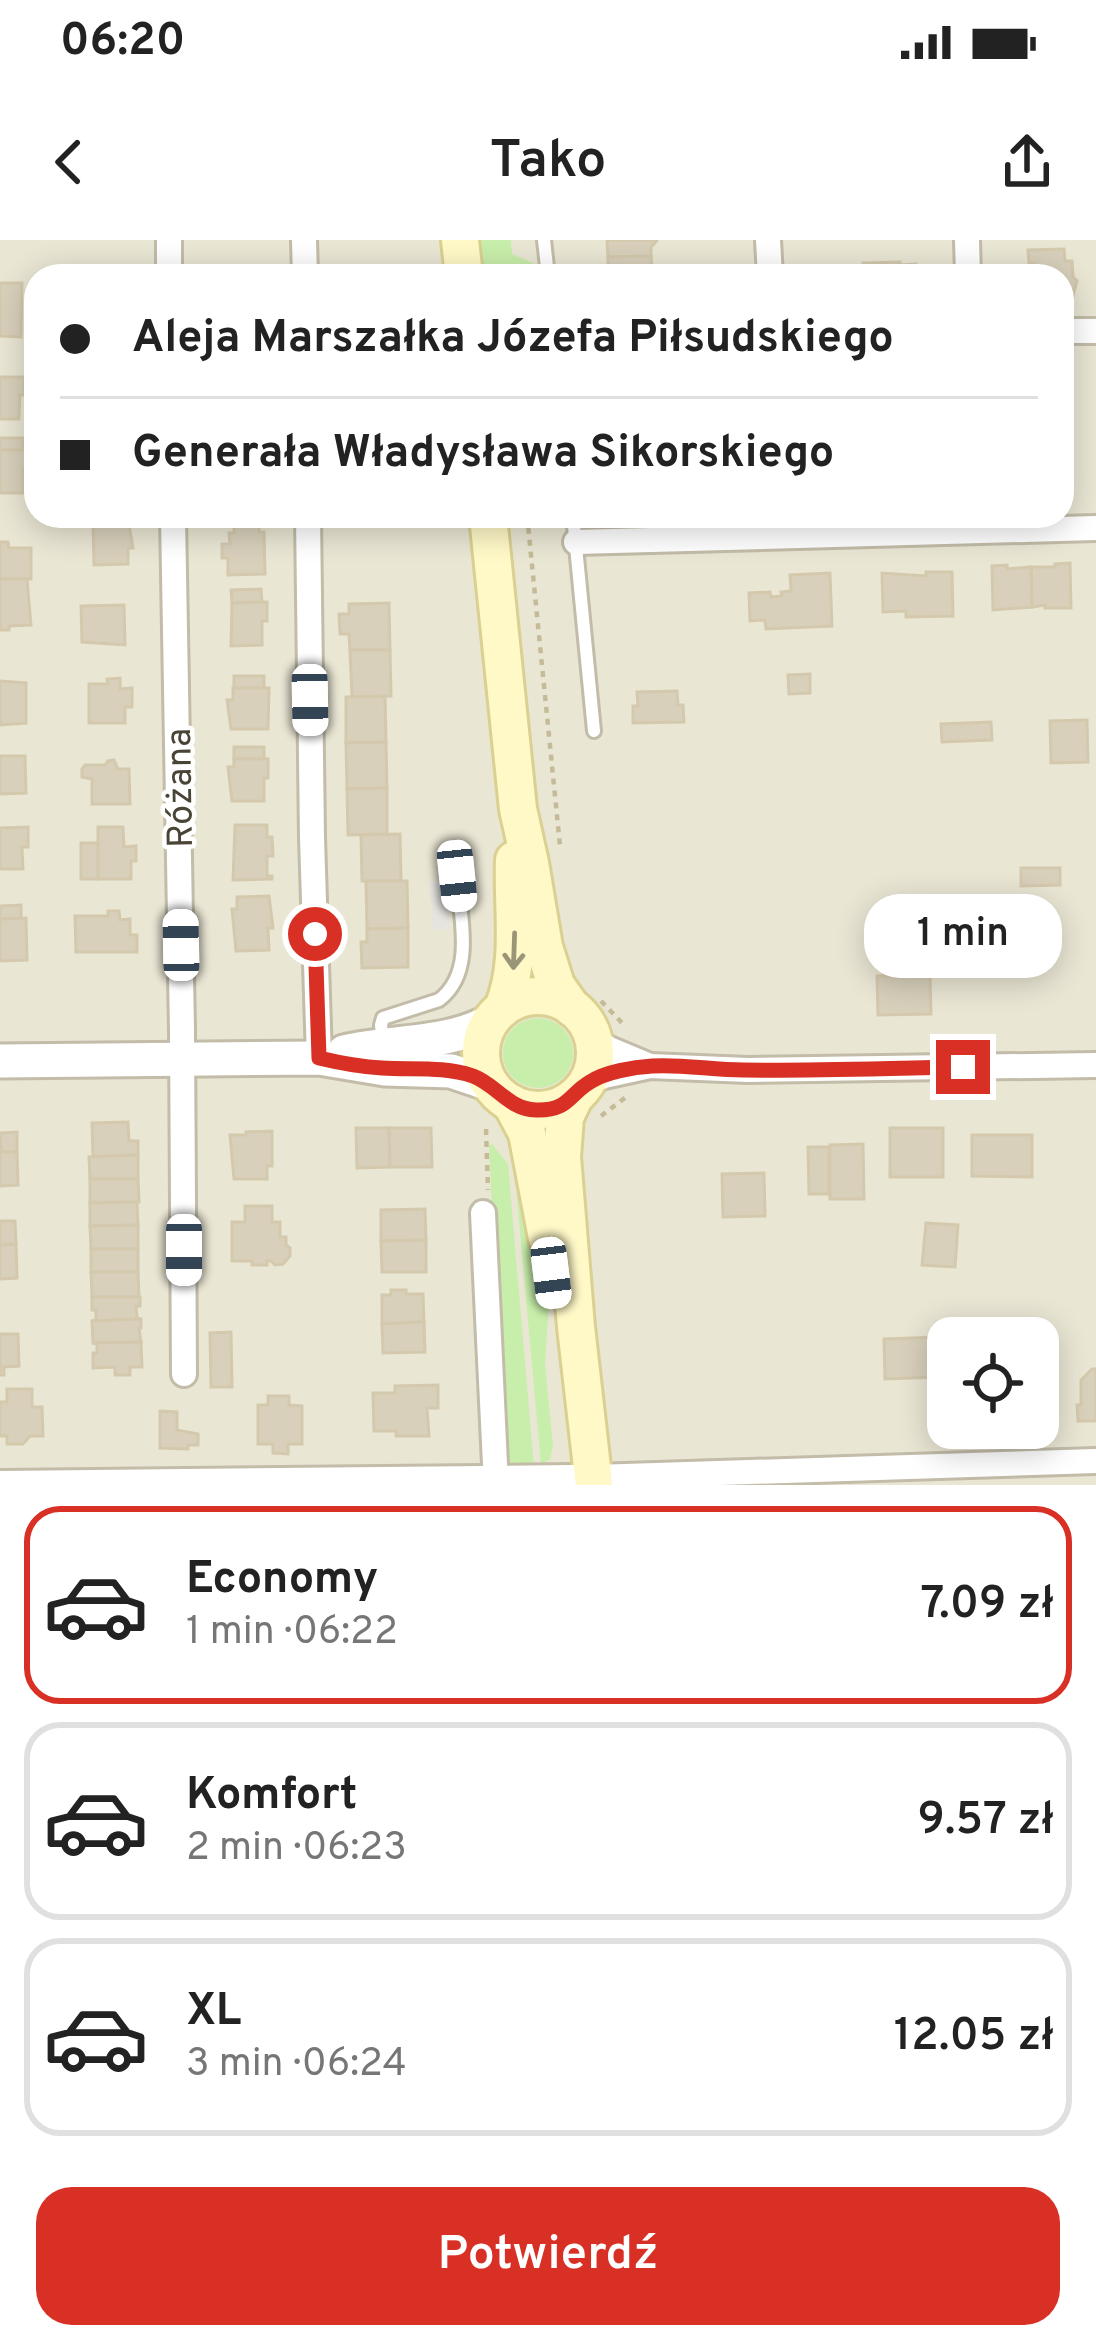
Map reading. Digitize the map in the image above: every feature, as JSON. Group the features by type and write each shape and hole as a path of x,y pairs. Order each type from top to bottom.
{"main road":[{"path":"489,528 518,809 544,947 556,985 585,1011 595,1053 586,1100 565,1117 562,1157 584,1481"},
{"path":"518,809 511,988 484,1036 481,1052 495,1106 527,1133 584,1481"},
{"path":"497,1015 520,999 538,996 585,1011"},
{"path":"495,1106 543,1110 586,1100"}],"street":[{"name":"Różana","path":"172,528 184,1374"},
{"path":"308,528 319,1058"},
{"path":"576,542 753,528"},
{"path":"585,1011 607,1048 650,1066"},
{"path":"0,1060 319,1058 468,1034 497,1015"},
{"path":"319,1058 385,1069 452,1071 495,1106"},
{"path":"586,1100 604,1076 650,1066 748,1070 1096,1065"},
{"path":"483,1213 496,1482"},
{"path":"0,1483 949,1475 1096,1461"}],"lane":[{"path":"574,528 594,731"},
{"path":"383,1046 383,1018 439,1000 458,977 463,942 457,876"}],"path":[{"path":"528,528 560,846"},
{"path":"585,1011 635,1036"},
{"path":"586,1100 632,1090"},
{"path":"483,1213 488,1205 495,1106"}],"shaded area":[{"path":"0,240 1096,240 1096,1485 0,1485"},
{"path":"448,881 450,929 433,930 430,882"}],"green space":[{"path":"469,240 511,240 512,254 535,264 472,264"},
{"path":"538,1018 563,1028 573,1053 563,1078 538,1088 513,1078 503,1053 513,1028"},
{"path":"492,1144 508,1164 534,1467 519,1469 504,1457"},
{"path":"526,1170 549,1301 545,1363 553,1446 550,1459 541,1465 515,1176"}],"building":[{"path":"607,240 657,241 651,256 608,257"},
{"path":"1064,249 1065,261 1072,264 1029,263 1028,250"},
{"path":"651,256 652,264 608,264 608,257"},
{"path":"0,283 22,283 21,337 0,336"},
{"path":"0,377 24,377 19,419 0,419"},
{"path":"0,438 23,438 23,450 0,450"},
{"path":"0,450 24,450 23,493 0,493"},
{"path":"93,528 130,528 133,548 128,548 128,564 94,565"},
{"path":"234,528 264,532 265,574 228,575 222,544 230,544 229,533"},
{"path":"0,542 8,542 9,548 31,548 31,579 0,579"},
{"path":"1070,563 1071,608 1032,607 1031,567"},
{"path":"1007,565 1007,569 1031,567 1032,607 993,610 992,566"},
{"path":"926,572 952,572 953,616 906,617 906,611 883,612 882,573 926,576"},
{"path":"830,573 832,626 766,629 765,620 750,621 749,593 782,596 781,592 791,591 790,575"},
{"path":"0,579 27,579 31,625 0,630"},
{"path":"261,589 262,602 232,603 231,590"},
{"path":"267,602 262,645 231,646 232,603"},
{"path":"389,603 390,650 350,650 349,634 340,634 339,614 349,614 349,604"},
{"path":"124,605 125,645 82,642 81,606"},
{"path":"350,650 390,650 391,696 352,697"},
{"path":"810,674 810,693 789,694 788,675"},
{"path":"234,676 264,676 264,688 234,688"},
{"path":"120,678 120,689 132,688 132,707 125,707 125,723 89,723 89,684 108,684 107,679"},
{"path":"0,681 26,683 26,723 0,725"},
{"path":"233,688 269,688 268,729 231,729 227,700 233,700"},
{"path":"677,691 684,722 633,723 637,692"},
{"path":"385,696 386,742 346,743 346,697"},
{"path":"1087,720 1088,762 1051,763 1050,721"},
{"path":"991,722 992,740 942,742 941,724"},
{"path":"386,742 387,788 347,789 346,743"},
{"path":"234,747 264,747 264,759 234,759"},
{"path":"0,756 25,756 26,793 0,794"},
{"path":"234,759 268,759 264,801 232,801 228,767 234,767"},
{"path":"114,760 118,769 129,769 130,804 92,804 92,779 82,777 82,769"},
{"path":"387,788 387,834 348,835 347,789"},
{"path":"235,825 267,825 273,856 267,856 267,876 272,879 233,880"},
{"path":"28,827 23,869 0,869 0,828"},
{"path":"98,827 123,827 124,847 136,846 131,879 98,879"},
{"path":"400,834 401,881 362,881 361,835"},
{"path":"81,843 98,843 98,879 81,879"},
{"path":"1021,868 1060,868 1060,885 1021,886"},
{"path":"366,881 407,881 408,928 367,929"},
{"path":"269,896 273,928 268,928 269,950 236,951 232,909 237,909 237,897"},
{"path":"21,905 21,919 0,919 0,906"},
{"path":"108,911 119,911 120,920 130,919 137,952 76,952 75,916 108,916"},
{"path":"26,918 27,960 0,961 0,919"},
{"path":"408,928 408,967 362,968 361,942 367,942 367,929"},
{"path":"930,975 931,1014 878,1015 877,976"},
{"path":"128,1122 129,1141 138,1141 138,1155 93,1157 92,1123"},
{"path":"356,1128 389,1128 390,1167 357,1168"},
{"path":"389,1128 431,1128 432,1167 390,1167"},
{"path":"890,1128 943,1128 943,1177 890,1177"},
{"path":"272,1131 272,1166 267,1166 267,1179 234,1179 230,1135"},
{"path":"17,1132 17,1152 1,1152 0,1133"},
{"path":"972,1135 1032,1135 1032,1177 972,1176"},
{"path":"863,1144 864,1199 830,1199 830,1145"},
{"path":"0,1147 1,1152 17,1152 18,1185 0,1186"},
{"path":"808,1147 829,1147 829,1194 809,1194"},
{"path":"138,1155 138,1179 90,1179 89,1157"},
{"path":"764,1173 765,1216 723,1217 722,1174"},
{"path":"90,1179 138,1179 139,1202 90,1203"},
{"path":"137,1202 138,1225 90,1226 90,1203"},
{"path":"245,1206 272,1206 272,1222 280,1222 280,1237 286,1237 290,1248 283,1264 232,1261 232,1222 245,1222"},
{"path":"425,1209 426,1240 381,1241 381,1210"},
{"path":"0,1221 15,1221 16,1244 0,1245"},
{"path":"926,1223 958,1225 955,1267 922,1265"},
{"path":"138,1225 138,1249 91,1249 90,1226"},
{"path":"426,1240 426,1272 382,1272 381,1241"},
{"path":"16,1244 17,1278 0,1279 0,1245"},
{"path":"91,1249 138,1249 138,1272 91,1272"},
{"path":"91,1272 138,1272 139,1297 92,1297"},
{"path":"391,1290 423,1294 424,1322 382,1324 382,1295 391,1295"},
{"path":"92,1297 140,1297 140,1306 136,1306 141,1319 92,1321 96,1310 92,1310"},
{"path":"141,1319 141,1342 93,1343 92,1321"},
{"path":"424,1322 425,1352 383,1353 382,1324"},
{"path":"231,1332 232,1387 211,1387 210,1333"},
{"path":"0,1334 18,1334 19,1366 4,1367 4,1375 0,1375"},
{"path":"927,1337 927,1377 885,1379 884,1339"},
{"path":"141,1342 142,1367 130,1367 130,1375 115,1375 115,1367 93,1368 97,1344 93,1343"},
{"path":"1096,1369 1096,1421 1078,1421 1081,1380"},
{"path":"438,1385 438,1408 427,1408 429,1436 374,1431 373,1393 395,1393 395,1386"},
{"path":"7,1389 32,1389 32,1407 42,1407 43,1436 7,1444 7,1436 0,1436 0,1402 7,1402"},
{"path":"268,1396 289,1396 289,1405 302,1406 302,1444 288,1444 288,1454 273,1453 273,1444 258,1444 258,1405 268,1405"},
{"path":"160,1411 177,1412 177,1430 198,1434 198,1445 160,1448"}],"route":[{"path":"315,934 319,1058 385,1069 452,1071 490,1084 499,1095 526,1109 560,1106 587,1083 650,1066 748,1070 963,1067"}]}
